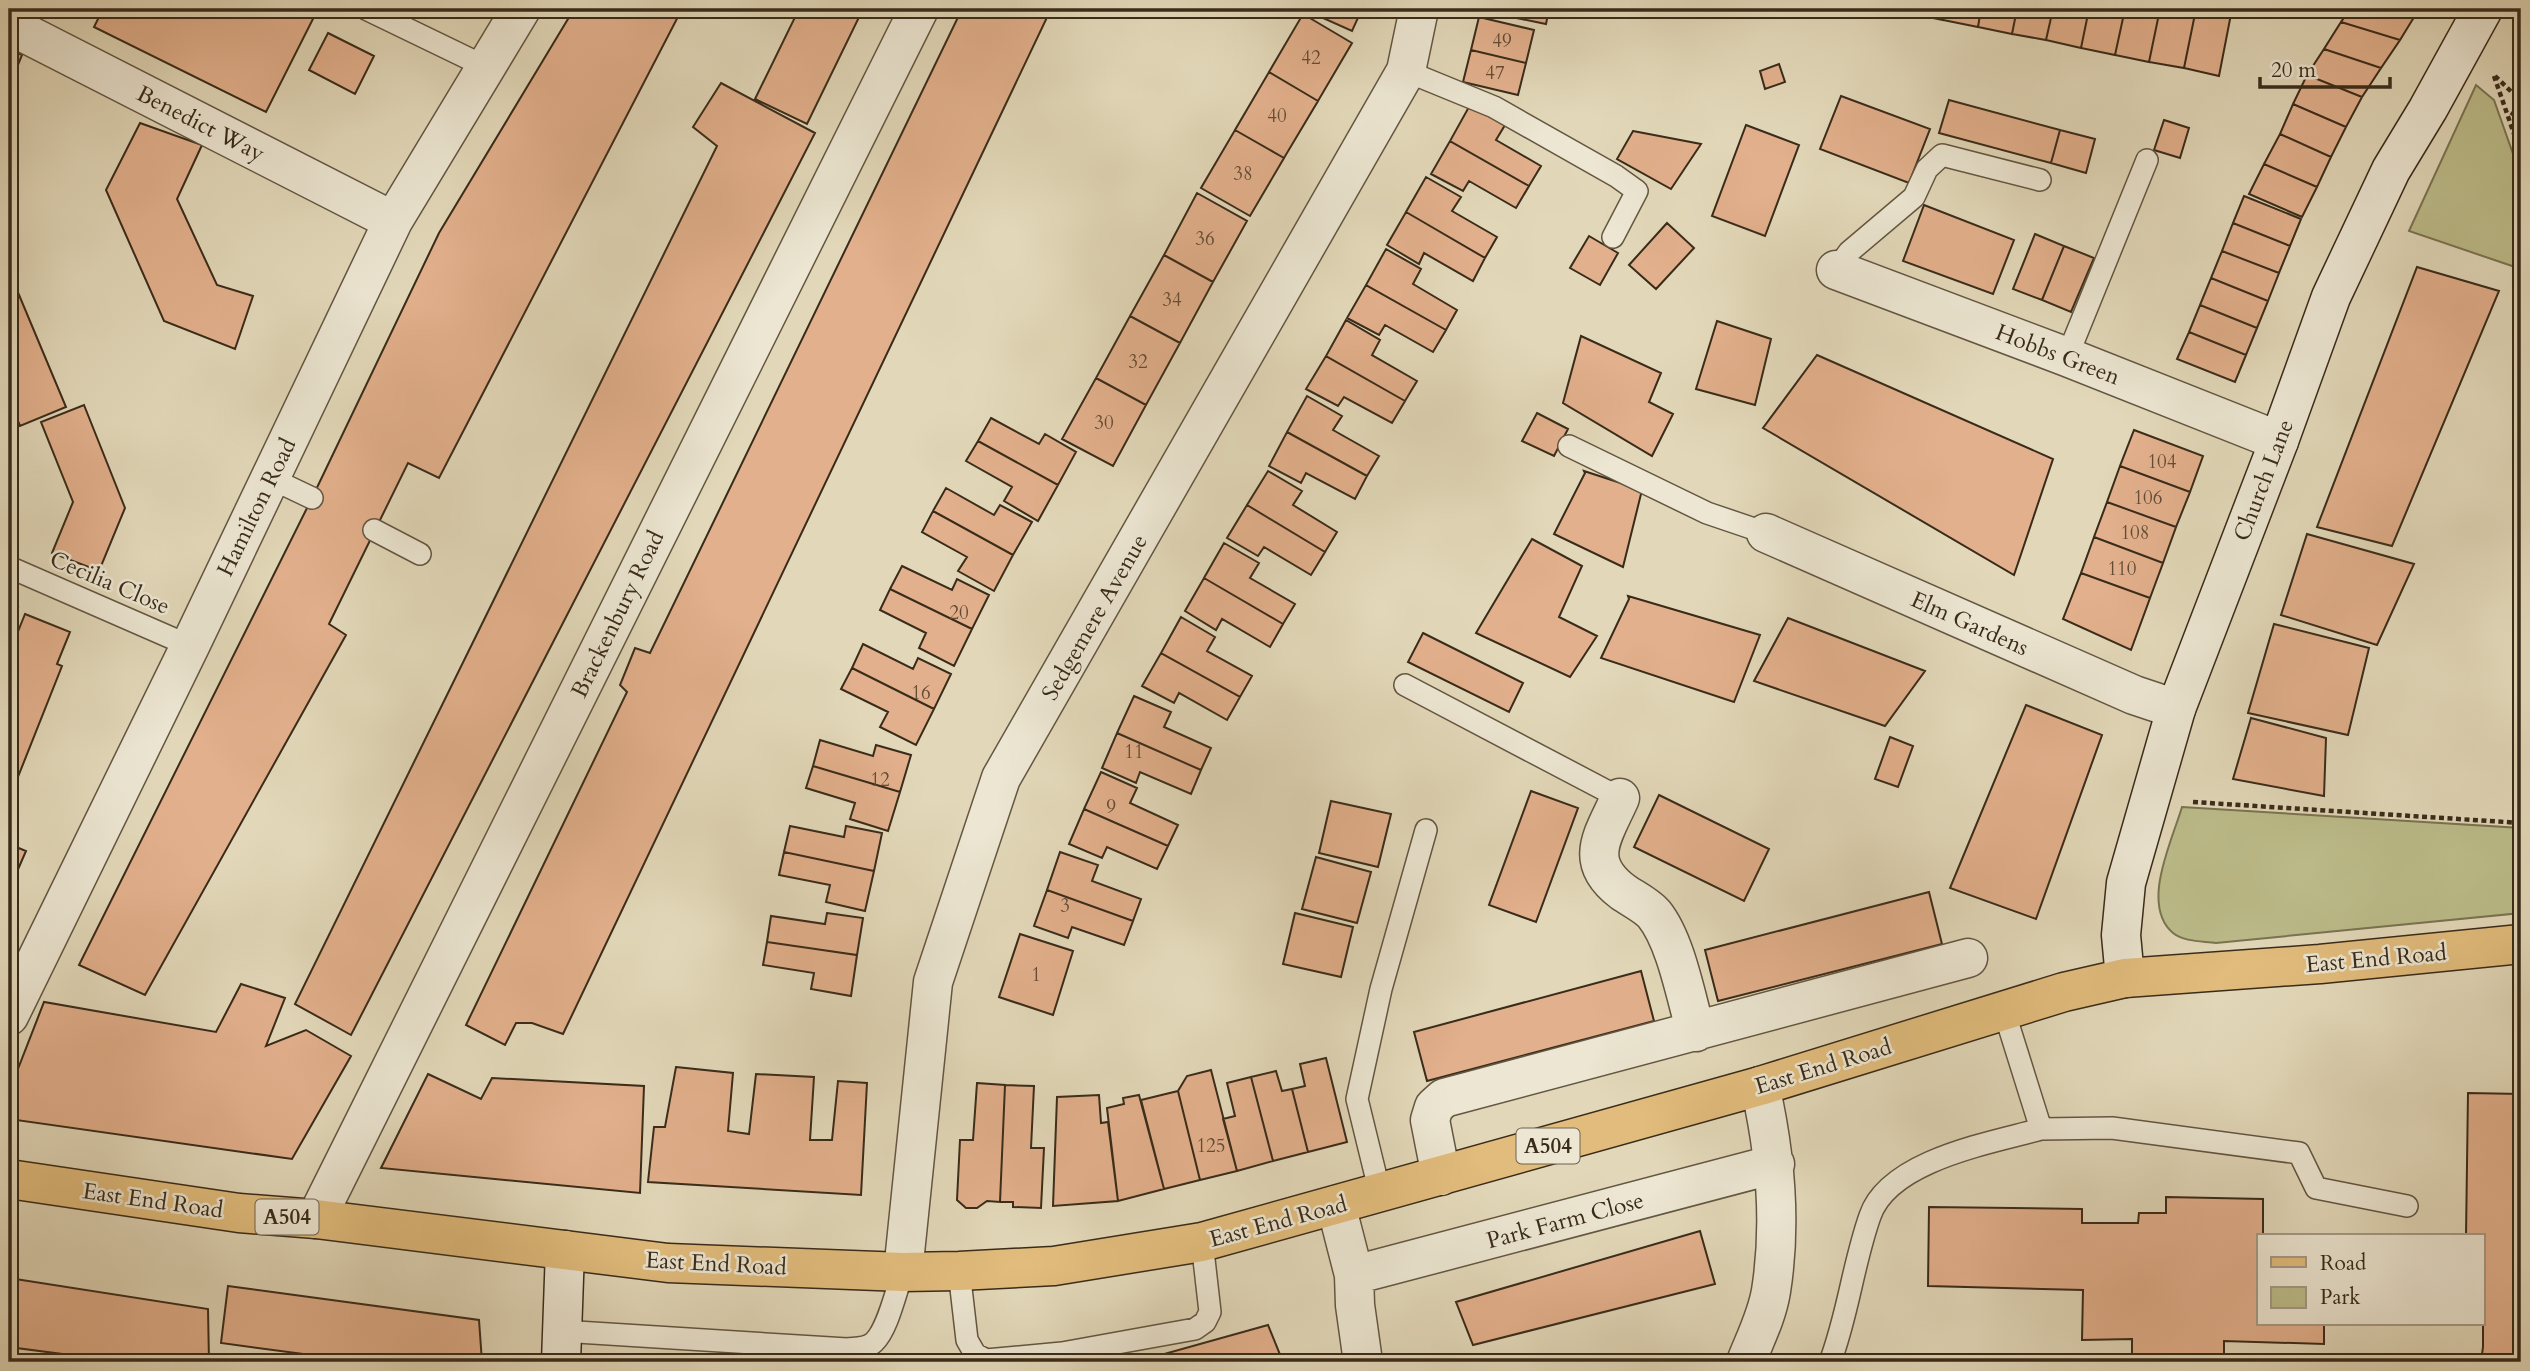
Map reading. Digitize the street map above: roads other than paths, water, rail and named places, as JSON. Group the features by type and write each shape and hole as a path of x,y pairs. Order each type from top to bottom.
{"main road":[{"name":"East End Road","path":"9,1178 239,1213 316,1219 668,1263 903,1272 1054,1266 1202,1242 1760,1086 2064,992 2125,978 2320,964 2521,944"}],"street":[{"name":"Hamilton Road","path":"9,1016 393,221 521,9"},
{"name":"Brackenbury Road","path":"316,1219 919,9"},
{"name":"Sedgemere Avenue","path":"903,1272 933,982 1001,778 1406,71 1419,9"},
{"name":"Church Lane","path":"2125,978 2121,914 2126,883 2176,709 2331,297 2391,170 2483,9"},
{"name":"Benedict Way","path":"9,25 393,221"},
{"name":"Hobbs Green","path":"1836,270 2067,357 2278,441"},
{"name":"Elm Gardens","path":"1766,533 2134,695 2176,709"},
{"path":"1620,797 1598,849 1599,865 1608,880 1653,913 1669,940 1696,1032"},
{"path":"1441,1176 1430,1120 1434,1107 1444,1098 1968,958"},
{"path":"1746,1362 1764,1318 1771,1292 1776,1243 1775,1164 1760,1086"},
{"name":"Park Farm Close","path":"1354,1275 1775,1164"},
{"path":"1336,1205 1354,1275 1363,1362"},
{"path":"561,1347 565,1250"}],"lane":[{"path":"366,9 486,67"},
{"path":"1406,71 1494,107 1616,176 1637,191 1613,237"},
{"path":"1836,270 1849,252 1914,197 1927,169 1942,155 2040,180"},
{"path":"2067,357 2147,160"},
{"path":"1569,446 1707,513 1766,533"},
{"path":"270,478 312,498"},
{"path":"374,530 420,554"},
{"name":"Cecilia Close","path":"9,567 190,646"},
{"path":"1405,685 1620,797"},
{"path":"1380,1193 1357,1099 1381,989 1426,830"},
{"path":"2004,1011 2042,1129"},
{"path":"1830,1362 1871,1213 1894,1182 1921,1166 2042,1129 2112,1128 2299,1153 2316,1188 2407,1206"},
{"path":"959,1271 967,1340 975,1354 986,1360 1062,1353 1195,1329 1205,1322 1210,1312 1202,1242"},
{"path":"561,1347 865,1347 875,1341 883,1327 903,1272"}]}
